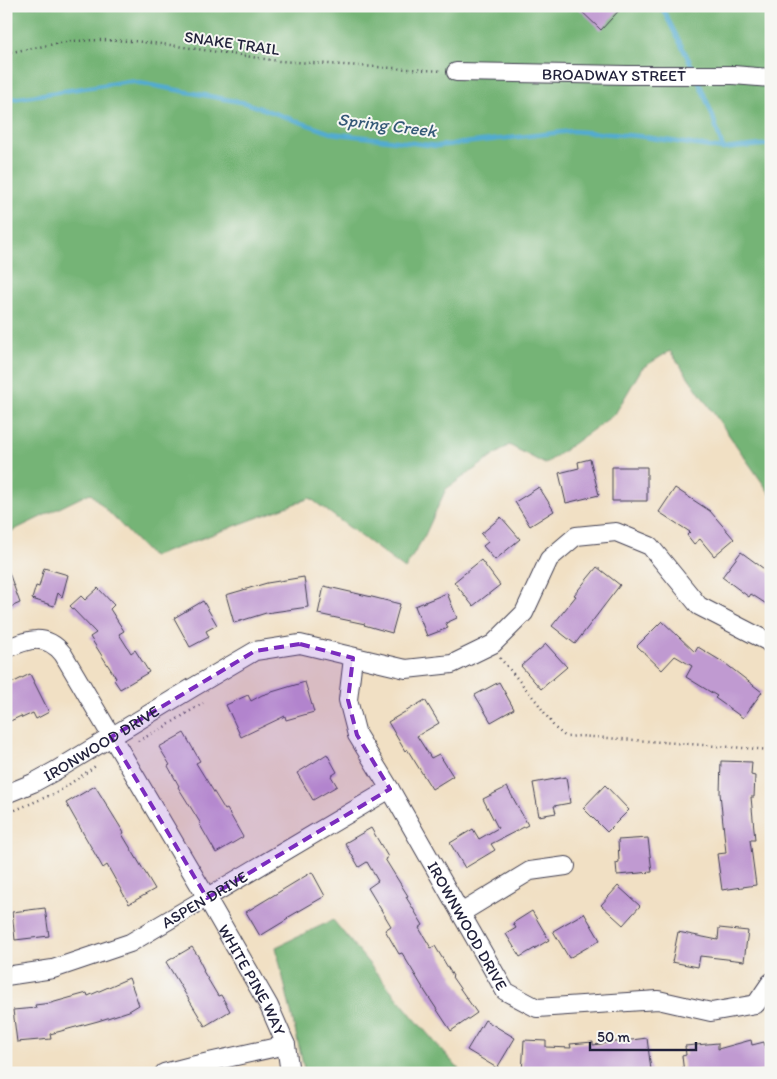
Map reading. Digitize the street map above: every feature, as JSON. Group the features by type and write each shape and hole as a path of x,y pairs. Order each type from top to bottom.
{"street":[{"name":"BROADWAY STREET","path":"456,72 733,75 771,78"},
{"path":"354,658 406,669 452,664 493,644 524,613 549,559 576,536 616,532 650,546 699,606 767,641 771,645"},
{"name":"WHITE PINE WAY","path":"6,649 30,640 48,641 63,654 269,1006 286,1045 290,1073"},
{"name":"IRONWOOD DRIVE","path":"6,794 115,744 192,688 255,652 300,644 354,658"},
{"name":"IROWNWOOD DRIVE","path":"354,658 348,700 357,734 505,991 537,1008 658,1000 710,1012 756,1004 771,982"},
{"name":"ASPEN DRIVE","path":"6,976 53,969 130,944 390,789"},
{"path":"461,913 530,871 566,866"},
{"path":"164,1073 286,1045"}],"path":[{"name":"SNAKE TRAIL","path":"6,54 71,41 134,41 279,61 456,72"},
{"path":"493,644 500,658 555,728 566,737 580,736 771,750"},
{"path":"115,744 168,725 203,703"},
{"path":"6,814 58,792 98,765"}],"highlighted area":[{"path":"300,644 353,658 348,700 357,735 390,789 207,898 111,737 255,651"}],"green space":[{"path":"6,6 771,6 771,495 670,351 642,368 615,414 545,464 509,445 446,489 425,535 405,569 310,498 152,557 90,493 6,534"},
{"path":"333,920 462,1073 305,1073 276,947"}],"building":[{"path":"576,6 623,6 601,30"},
{"path":"590,459 599,495 566,503 559,473 579,468 578,462"},
{"path":"612,467 647,467 647,501 612,501"},
{"path":"539,487 554,511 530,526 515,502"},
{"path":"675,488 710,511 734,539 714,556 700,539 694,544 687,535 690,532 659,512"},
{"path":"501,517 520,539 495,560 483,546 488,542 481,534"},
{"path":"741,552 771,574 771,607 751,594 749,597 722,577"},
{"path":"481,560 500,585 473,606 454,582"},
{"path":"597,567 620,585 575,644 552,626"},
{"path":"44,568 68,575 62,597 58,593 54,606 32,599 36,586 39,587"},
{"path":"6,570 8,570 20,603 6,609"},
{"path":"304,577 308,607 266,613 234,623 226,595 267,583"},
{"path":"324,586 400,604 392,633 365,624 318,614"},
{"path":"98,588 114,605 110,609 124,631 119,634 131,653 135,650 149,672 120,689 114,680 116,678 90,637 96,633 70,606 81,596 85,600"},
{"path":"447,593 457,618 446,623 448,628 427,636 415,606"},
{"path":"203,601 217,625 206,631 209,637 190,647 174,618"},
{"path":"662,621 695,652 698,647 726,664 762,692 743,718 715,698 717,696 686,677 692,666 675,656 662,670 637,646"},
{"path":"546,644 567,667 541,689 521,666"},
{"path":"30,674 49,712 36,719 33,713 6,723 6,686"},
{"path":"305,682 314,712 286,720 285,716 241,737 226,705 248,695 251,701 262,695"},
{"path":"499,682 514,709 491,722 475,695"},
{"path":"425,700 439,723 417,736 431,758 439,754 453,776 432,789 407,749 405,751 388,722"},
{"path":"184,733 200,761 196,763 225,810 227,809 243,837 216,853 178,787 168,766 170,765 159,747"},
{"path":"327,754 337,772 331,776 337,786 313,800 297,773"},
{"path":"721,761 752,762 751,775 755,776 754,797 751,797 755,840 750,840 756,885 722,890 717,854 726,853 720,793"},
{"path":"566,777 570,803 554,806 556,813 539,816 533,783"},
{"path":"605,785 629,810 607,832 583,808"},
{"path":"95,786 155,889 129,904 107,865 103,868 66,803"},
{"path":"507,787 528,825 491,844 495,850 465,868 450,843 473,829 479,839 498,828 483,799"},
{"path":"371,828 388,857 385,859 423,925 419,928 431,948 435,946 452,977 477,1013 451,1031 402,953 399,954 385,930 391,926 368,888 378,881 367,862 359,867 345,843"},
{"path":"648,838 652,872 617,875 616,863 619,862 618,840"},
{"path":"312,872 325,896 260,936 246,912"},
{"path":"618,886 640,906 623,925 601,905"},
{"path":"45,908 49,936 15,940 12,912"},
{"path":"532,911 549,940 520,957 506,934 516,928 513,923"},
{"path":"584,913 600,940 569,958 553,931"},
{"path":"719,928 748,931 744,961 700,956 698,967 672,962 678,932 718,940"},
{"path":"192,947 200,959 203,971 218,996 221,995 230,1011 205,1026 166,962"},
{"path":"129,978 139,1005 129,1011 50,1034 51,1039 17,1042 13,1010 36,1008 35,1005 51,1003 87,993 88,996"},
{"path":"485,1020 515,1038 497,1068 467,1050"},
{"path":"647,1038 651,1070 625,1073 522,1073 524,1040 546,1041 546,1047 571,1048 570,1044 593,1042 593,1045"},
{"path":"751,1040 752,1045 764,1042 771,1068 755,1073 684,1073 682,1056 686,1055 685,1046 718,1043 718,1049"}],"waterway":[{"path":"661,6 694,70"},
{"path":"698,80 712,114 723,149"},
{"name":"Spring Creek","path":"6,100 129,81 246,103 331,133 437,146 572,131 638,136 723,149 771,144"}]}
